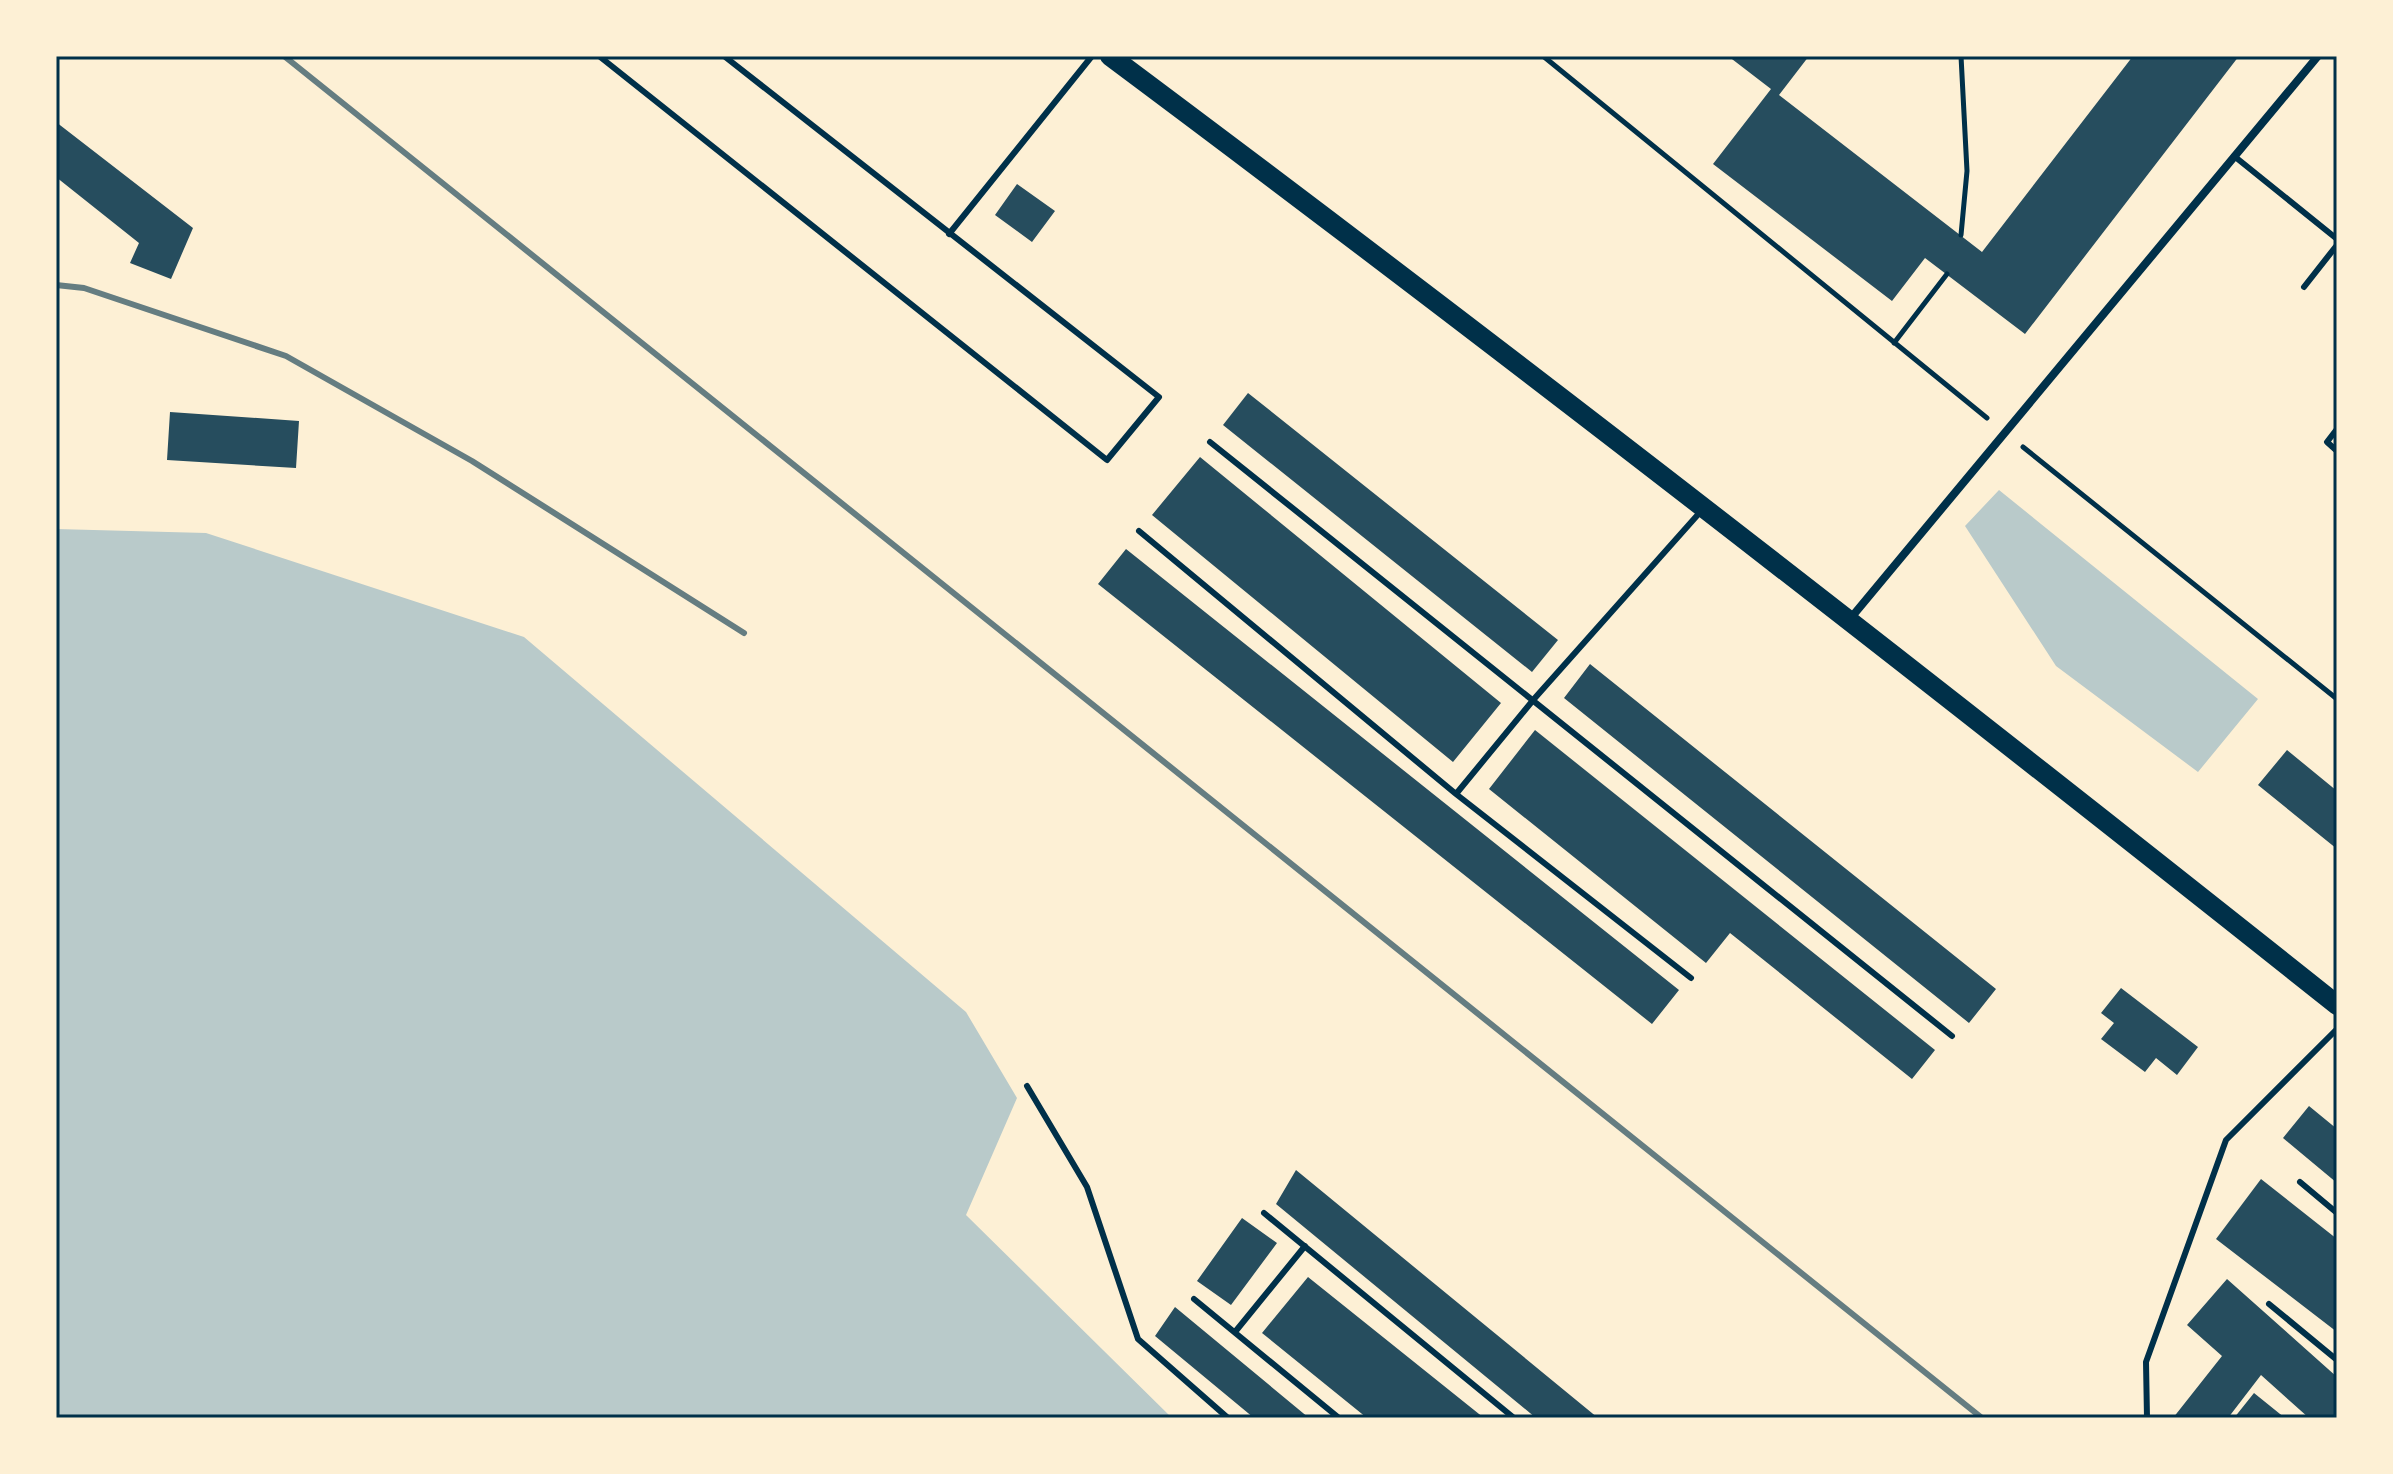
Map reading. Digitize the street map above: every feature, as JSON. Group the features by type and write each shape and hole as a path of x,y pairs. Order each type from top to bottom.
{"main road":[{"path":"1110,56 1450,310 1850,619 2337,1005"}],"street":[{"path":"1850,619 2318,56"}],"lane":[{"path":"599,56 1107,460 1159,397 724,56"},
{"path":"949,234 1092,56"},
{"path":"2234,156 2337,239"},
{"path":"2304,287 2337,245"},
{"path":"2337,429 2327,442 2337,451"},
{"path":"1210,442 1952,1036"},
{"path":"1456,794 1534,699 1704,508"},
{"path":"1139,531 1456,794 1691,978"},
{"path":"2147,1418 2146,1362 2226,1140 2337,1029"},
{"path":"1027,1086 1087,1187 1138,1339 1228,1418"},
{"path":"2300,1182 2337,1213"},
{"path":"1264,1213 1514,1418"},
{"path":"1235,1332 1305,1246"},
{"path":"1194,1299 1339,1418"},
{"path":"2269,1304 2337,1360"}],"path":[{"path":"1543,56 2337,699"},
{"path":"1961,56 1967,171 1961,235"},
{"path":"1894,343 1947,274"}],"shaded area":[{"path":"1999,490 2258,699 2198,772 2056,666 1965,526"},
{"path":"56,529 206,533 524,637 966,1012 1017,1098 966,1215 1172,1418 56,1418"}],"building":[{"path":"1728,56 1809,56 1779,95 1982,252 2133,56 2239,56 2025,334 1925,258 1892,301 1713,164 1771,89"},
{"path":"56,122 193,228 171,279 130,263 139,243 56,177"},
{"path":"1017,184 1055,211 1032,242 995,215"},
{"path":"1248,393 1558,640 1532,672 1223,425"},
{"path":"170,412 299,421 296,468 167,460"},
{"path":"1200,457 1501,703 1453,762 1152,515"},
{"path":"1126,549 1679,990 1652,1024 1098,584"},
{"path":"1590,664 1996,989 1969,1023 1564,698"},
{"path":"1535,730 1935,1050 1912,1079 1730,933 1706,963 1489,789"},
{"path":"2287,750 2337,791 2337,849 2258,785"},
{"path":"2121,988 2198,1047 2177,1075 2156,1058 2145,1072 2101,1039 2114,1023 2101,1013"},
{"path":"2309,1106 2337,1129 2337,1183 2283,1138"},
{"path":"1296,1170 1598,1418 1536,1418 1276,1204"},
{"path":"2261,1179 2337,1239 2337,1332 2216,1239"},
{"path":"1242,1218 1277,1243 1231,1305 1197,1281"},
{"path":"1308,1277 1484,1418 1367,1418 1262,1333"},
{"path":"2227,1279 2337,1377 2337,1418 2309,1418 2261,1375 2228,1418 2173,1418 2222,1356 2187,1325"},
{"path":"1175,1307 1309,1418 1254,1418 1155,1336"},
{"path":"2254,1393 2285,1418 2234,1418"}],"railway":[{"path":"284,56 1982,1418"},
{"path":"56,285 84,288 286,356 472,461 744,633"}]}
